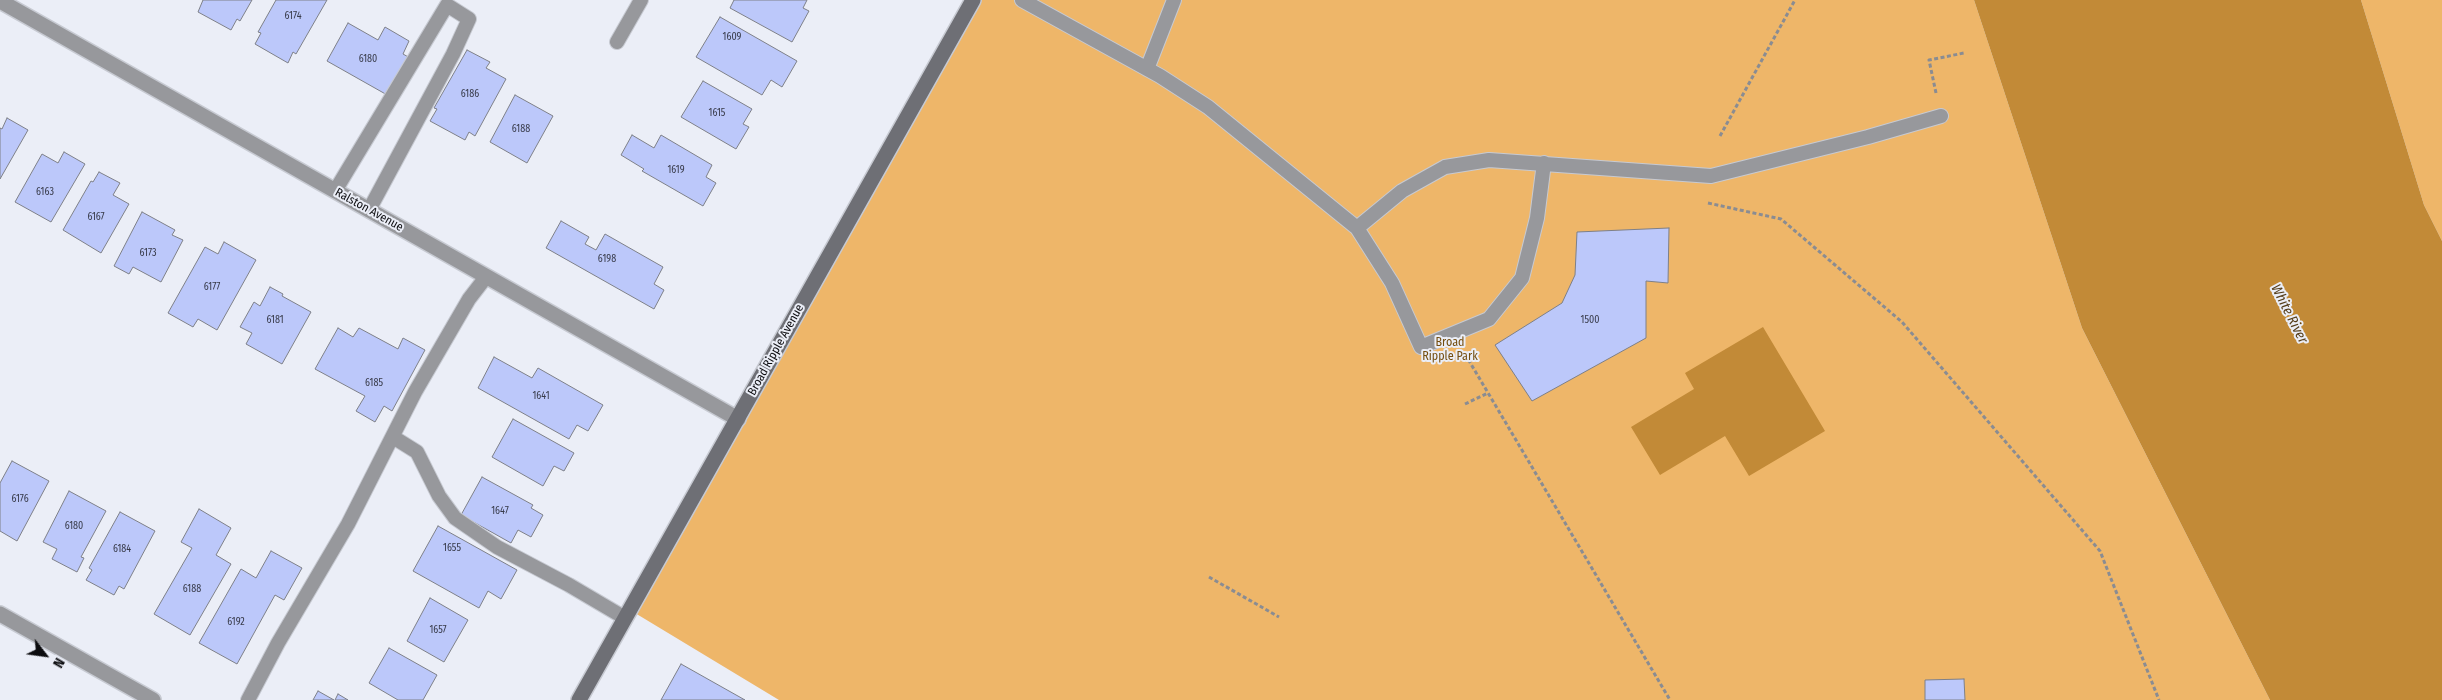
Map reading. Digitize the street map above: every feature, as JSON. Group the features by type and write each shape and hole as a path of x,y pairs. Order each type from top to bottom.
{"street":[{"name":"Broad Ripple Avenue","path":"579,700 973,0"},
{"name":"Ralston Avenue","path":"0,1 738,419"},
{"path":"0,614 153,700"}],"lane":[{"path":"617,42 641,0"},
{"path":"1022,0 1147,69 1208,107 1357,228 1392,283 1421,347 1488,319 1522,278 1538,218 1544,163"},
{"path":"1147,69 1174,0"},
{"path":"335,191 447,5 469,19 453,54 369,210"},
{"path":"1357,228 1402,191 1445,168 1488,160 1711,176 1868,137 1942,116"},
{"path":"248,700 278,643 348,524 415,392 469,299 486,277"},
{"path":"393,437 417,452 439,496 455,518 497,547 569,585 625,618"}],"path":[{"path":"1720,136 1795,0"},
{"path":"1942,116 1929,60 1964,53"},
{"path":"1698,202 1781,219 1902,322 2100,551 2159,700"},
{"path":"1466,355 1670,700"},
{"path":"1465,404 1488,393"},
{"path":"1209,577 1280,617"}],"green space":[{"name":"Broad Ripple Park","path":"974,0 1974,0 2082,328 2270,700 779,700 630,610"},
{"path":"2361,0 2442,0 2442,241 2424,205"}],"water":[{"name":"White River","path":"1974,0 2361,0 2424,205 2442,241 2442,700 2270,700 2082,328"},
{"path":"1763,327 1825,431 1749,476 1725,436 1660,475 1631,427 1694,389 1685,373"}],"building":[{"path":"203,0 252,0 240,21 237,19 231,30 198,12"},
{"path":"276,0 327,0 296,54 293,52 288,63 255,44 261,33 258,32"},
{"path":"734,0 807,0 803,8 809,11 792,42 730,8"},
{"path":"720,17 797,61 782,87 771,80 762,95 696,57"},
{"path":"348,23 378,40 385,27 409,41 403,54 410,58 389,96 327,61"},
{"path":"467,50 490,62 486,68 506,79 475,136 469,132 465,140 430,121 437,109 434,108"},
{"path":"703,81 752,109 743,124 749,127 736,149 681,117"},
{"path":"515,95 553,116 527,163 490,142"},
{"path":"7,118 28,130 0,179 0,128 2,129"},
{"path":"632,135 654,148 661,135 712,165 706,177 716,183 703,206 642,171 644,169 621,155"},
{"path":"64,152 85,164 51,222 15,202 42,154 58,163"},
{"path":"99,172 120,183 113,195 129,204 101,253 63,230 91,181 93,182"},
{"path":"142,212 175,230 172,235 183,240 161,282 133,267 129,274 114,266"},
{"path":"561,221 589,237 585,244 596,250 605,234 663,267 654,284 664,290 654,309 546,248"},
{"path":"1669,228 1668,283 1646,281 1646,338 1532,401 1495,345 1562,303 1575,275 1577,232"},
{"path":"224,242 256,260 217,330 198,319 193,327 168,313 205,247 218,254"},
{"path":"270,287 311,312 282,364 246,344 252,333 240,327 254,302 260,306"},
{"path":"338,328 353,337 359,328 398,349 403,338 425,350 392,411 384,406 375,422 356,411 365,396 315,369"},
{"path":"494,357 532,378 538,368 603,405 588,431 577,425 569,439 478,388"},
{"path":"513,419 574,453 564,471 554,466 543,486 492,457"},
{"path":"12,461 49,481 17,541 0,531 0,483"},
{"path":"482,477 533,505 531,508 543,515 531,537 518,530 511,543 461,515"},
{"path":"69,491 106,511 81,557 84,558 77,572 52,559 57,549 43,542"},
{"path":"199,509 231,528 216,555 231,564 190,635 154,614 192,548 181,542"},
{"path":"120,512 155,531 124,589 119,586 114,595 86,580 92,570 89,568"},
{"path":"438,526 517,570 501,599 488,591 479,608 413,571"},
{"path":"271,551 302,568 284,600 275,595 237,664 199,643 241,569 256,578"},
{"path":"430,598 468,620 444,662 407,641"},
{"path":"389,648 437,675 423,700 398,700 369,683"},
{"path":"681,664 745,700 661,700"},
{"path":"1964,679 1965,700 1925,700 1925,680"},
{"path":"318,691 334,700 313,700"},
{"path":"338,694 348,700 335,700"}]}
